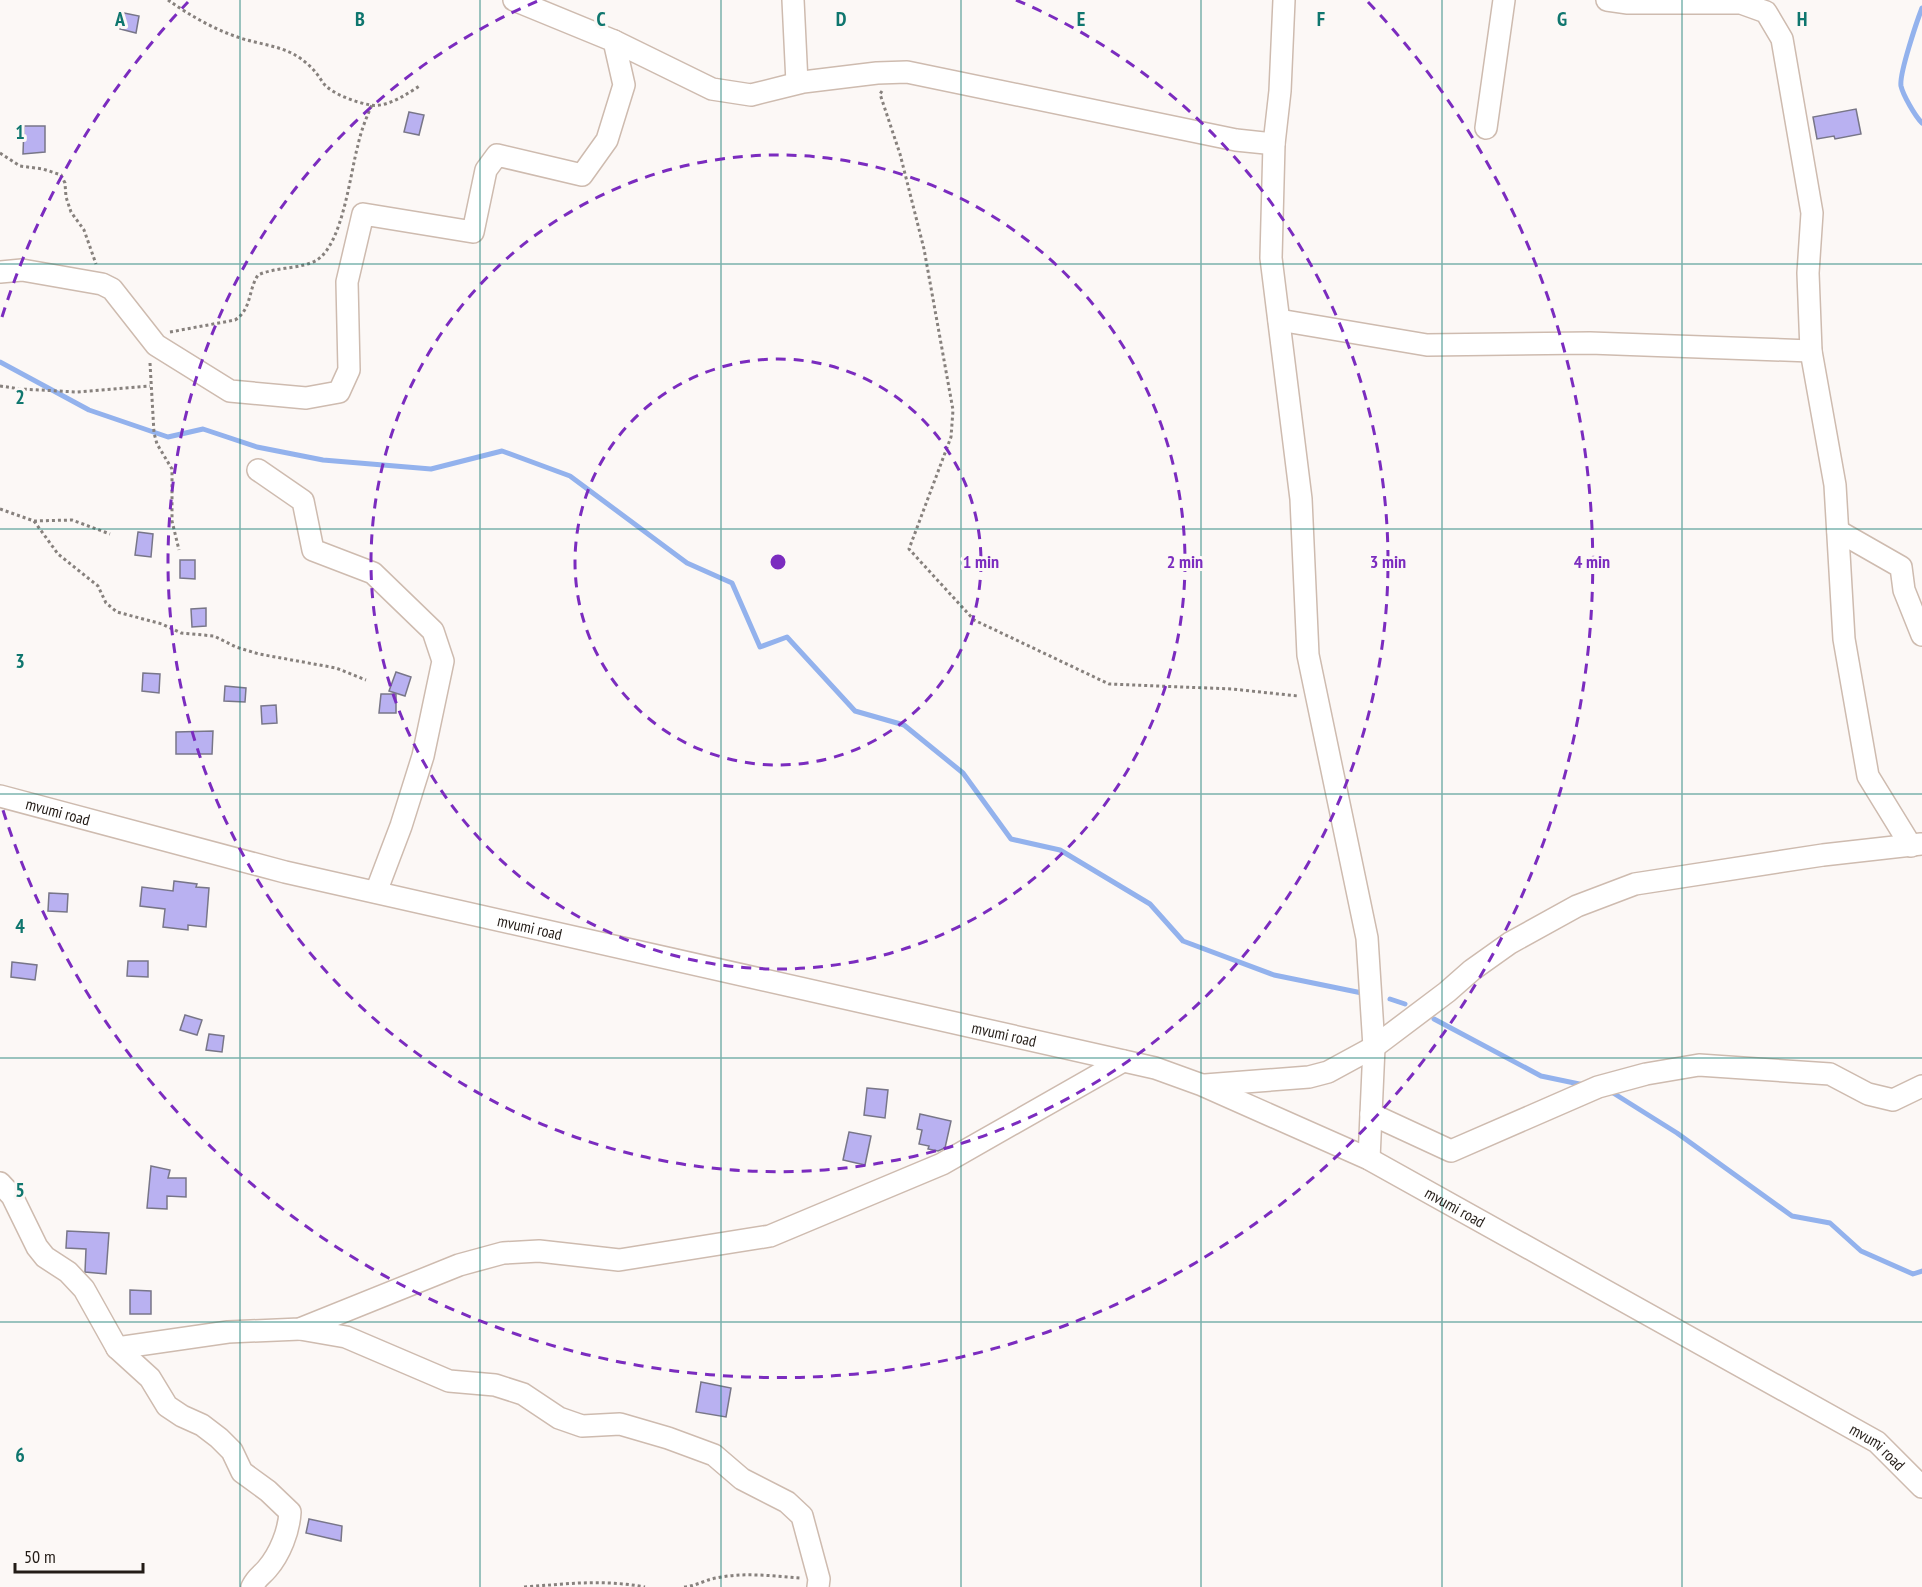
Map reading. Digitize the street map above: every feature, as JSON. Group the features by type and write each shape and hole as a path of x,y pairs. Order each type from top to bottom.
{"street":[{"path":"514,0 615,41 712,89 751,95 797,83 907,72 1236,140 1274,144"},
{"path":"793,0 797,83"},
{"path":"1284,0 1280,91 1274,144 1271,258 1301,499 1308,655 1367,938 1374,1047 1369,1159"},
{"path":"1486,128 1504,0"},
{"path":"1202,1085 1310,1077 1328,1072 1374,1047 1510,943 1577,906 1635,884 1823,855 1916,845 1868,776 1844,639 1835,485 1811,351 1808,273 1812,213 1782,39 1766,12 1754,4 1628,3 1607,0"},
{"path":"0,272 22,270 102,284 112,289 156,345 230,391 306,398 339,392 349,370 347,282 363,214 473,232 486,171 497,155 582,175 607,140 624,85 615,41"},
{"path":"1279,320 1426,345 1590,343 1811,351"},
{"path":"258,470 303,501 313,550 373,573 433,631 442,661 423,756 401,826 376,892"},
{"path":"1838,531 1901,567 1904,590 1922,635"},
{"name":"mvumi road","path":"0,795 285,872 1155,1068 1202,1085 1369,1159 1877,1442 1922,1487"},
{"path":"300,1329 459,1265 503,1253 539,1251 619,1260 770,1236 942,1164 1123,1061"},
{"path":"1371,1114 1451,1151 1598,1087 1646,1074 1699,1065 1830,1074 1868,1094 1893,1100 1922,1086"},
{"path":"0,1183 12,1196 37,1247 45,1257 68,1272 84,1289 117,1348 150,1378 167,1406 202,1425 219,1438 232,1450 242,1472 268,1491 290,1512 289,1526 282,1544 267,1569 256,1578 252,1587"},
{"path":"117,1348 228,1332 300,1329 346,1337 449,1380 495,1385 523,1394 559,1418 582,1426 620,1424 668,1438 714,1455 742,1479 787,1502 802,1515 819,1583"}],"path":[{"path":"168,0 184,11 231,34 281,48 295,55 334,92 372,105 402,97 421,85"},
{"path":"888,73 880,94 900,154 924,249 952,410 951,437 909,549 974,620 1109,684 1232,689 1317,699"},
{"path":"144,330 168,332 235,320 242,316 246,309 258,274 314,262 323,255 334,240 349,188 358,142 372,105"},
{"path":"0,153 20,166 43,169 61,175 71,212 84,230 102,284"},
{"path":"149,359 152,368 154,433 157,444 172,469 172,521 178,550"},
{"path":"0,386 77,392 151,386"},
{"path":"0,509 34,521 72,520 110,534"},
{"path":"34,521 58,554 98,586 106,603 117,612 162,624 181,633 214,636 236,647 259,654 336,668 366,680"},
{"path":"684,1587 716,1578 751,1575 819,1583"},
{"path":"524,1587 584,1581 645,1587"}],"building":[{"path":"124,13 139,16 136,33 120,29"},
{"path":"1856,109 1861,134 1835,139 1834,136 1817,139 1813,117"},
{"path":"409,112 424,115 419,135 404,132"},
{"path":"24,126 45,126 45,152 23,154"},
{"path":"138,532 153,534 151,557 135,555"},
{"path":"180,560 195,560 195,579 180,578"},
{"path":"206,608 206,626 192,627 191,609"},
{"path":"396,672 411,677 405,696 389,691"},
{"path":"143,673 160,674 159,693 142,691"},
{"path":"225,686 246,688 245,702 224,701"},
{"path":"381,694 396,694 396,713 379,713"},
{"path":"276,705 277,723 262,724 261,706"},
{"path":"213,731 212,754 176,754 176,732"},
{"path":"174,881 209,888 206,927 188,925 188,930 163,927 165,909 140,906 142,887 173,891"},
{"path":"49,893 68,894 67,912 48,911"},
{"path":"128,961 148,961 148,977 127,976"},
{"path":"12,962 37,965 35,980 11,977"},
{"path":"185,1015 202,1020 197,1035 180,1030"},
{"path":"209,1034 224,1036 222,1052 206,1050"},
{"path":"867,1088 888,1090 885,1118 864,1115"},
{"path":"920,1114 951,1121 945,1148 938,1151 919,1144 922,1130 917,1129"},
{"path":"849,1132 871,1136 865,1165 843,1160"},
{"path":"151,1166 170,1170 168,1178 186,1178 186,1197 167,1196 167,1209 147,1208"},
{"path":"67,1231 109,1233 106,1274 85,1272 86,1249 66,1248"},
{"path":"130,1290 151,1291 151,1314 130,1314"},
{"path":"701,1382 731,1388 726,1417 696,1412"},
{"path":"309,1519 342,1526 341,1541 306,1533"}],"waterway":[{"path":"1922,8 1905,59 1901,80 1904,95 1922,123"},
{"path":"0,362 89,410 168,437 203,429 257,447 323,460 431,469 502,451 570,476 687,563 732,583 760,647 787,637 855,711 904,725 963,773 1011,839 1060,850 1150,904 1183,941 1274,975 1362,993"},
{"path":"1390,999 1405,1004"},
{"path":"1434,1019 1541,1076 1584,1085"},
{"path":"1610,1091 1677,1133 1792,1216 1830,1223 1861,1251 1913,1274 1922,1271"}]}
